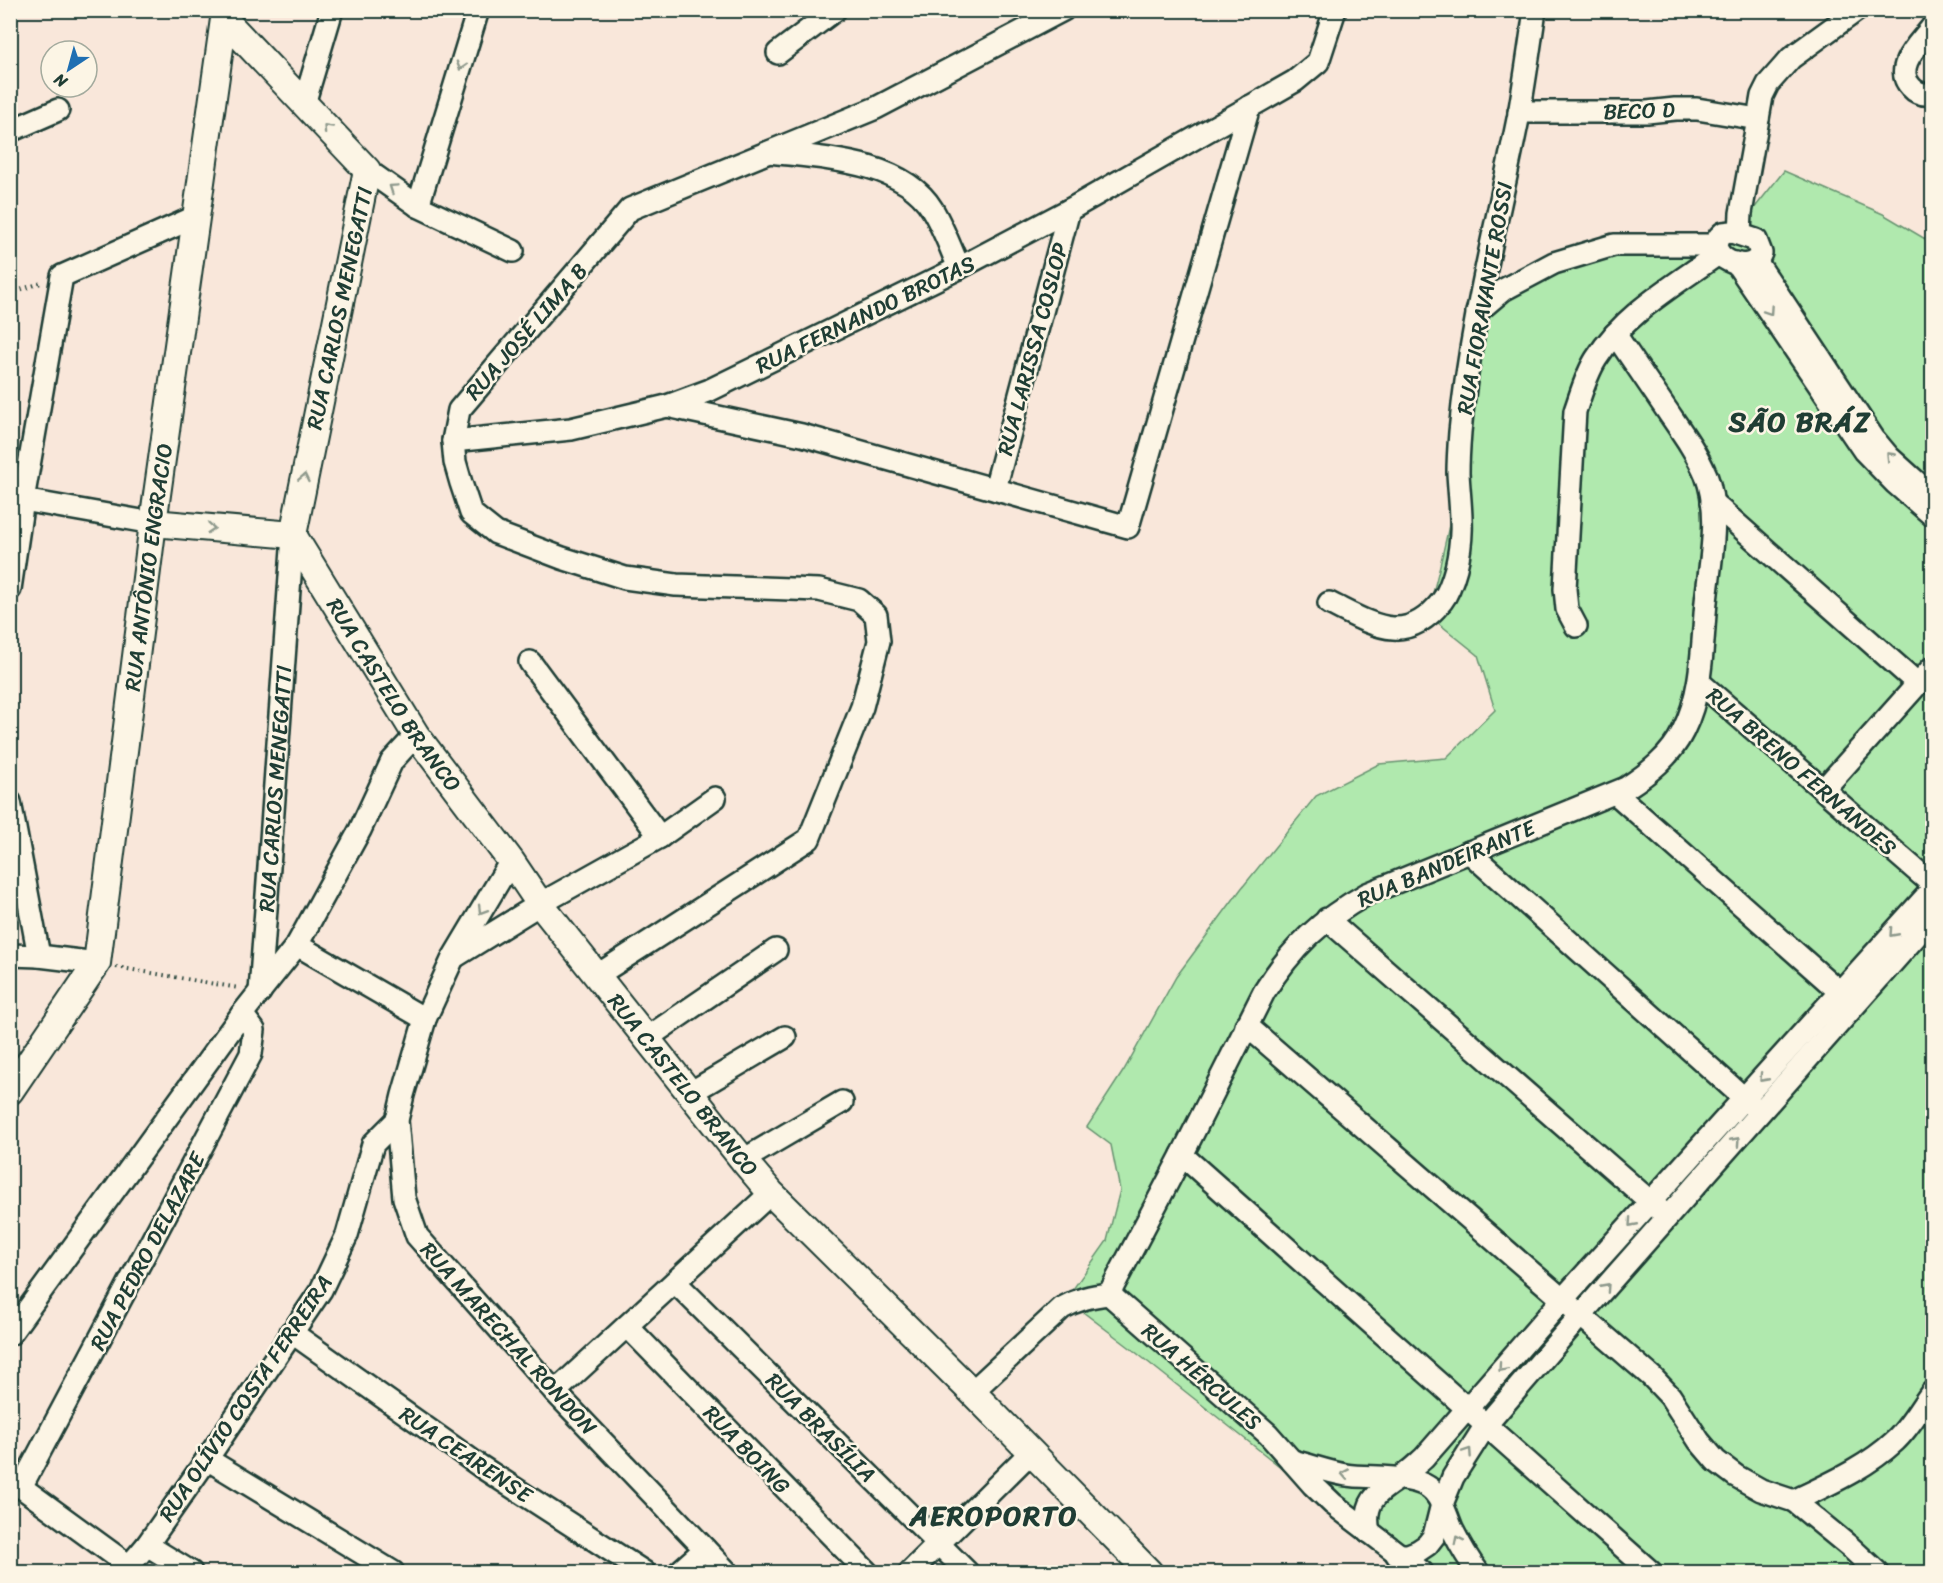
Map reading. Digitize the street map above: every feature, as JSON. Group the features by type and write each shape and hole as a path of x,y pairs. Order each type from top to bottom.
{"street":[{"path":"304,104 332,10"},
{"path":"418,206 478,10"},
{"path":"778,53 835,10"},
{"name":"RUA JOSÉ LIMA B","path":"596,976 809,839 862,707 879,641 876,615 860,600 819,590 676,585 625,578 562,558 496,533 471,513 455,462 453,441 459,410 630,209 876,108 1063,10"},
{"name":"RUA FERNANDO BROTAS","path":"453,441 571,429 667,406 710,390 959,268 1069,210 1295,81 1318,62 1335,10"},
{"name":"RUA FIORAVANTE ROSSI","path":"1329,603 1381,628 1399,628 1416,623 1430,614 1444,599 1452,581 1462,544 1462,510 1458,471 1477,312 1519,112 1535,10"},
{"path":"1740,234 1741,213 1762,96 1767,84 1791,58 1857,10"},
{"path":"220,15 367,170 418,206 513,250"},
{"name":"RUA ANTÔNIO ENGRACIO","path":"10,1091 98,963 220,15"},
{"path":"1932,27 1906,62 1904,69 1905,77 1914,90 1921,94 1932,93"},
{"path":"667,406 802,435 1128,527 1249,107"},
{"name":"BECO D","path":"1519,112 1647,112 1697,109 1758,119"},
{"path":"10,131 58,110"},
{"path":"766,152 855,162 893,177 912,188 932,207 959,268"},
{"name":"RUA CARLOS MENEGATTI","path":"260,992 292,535 367,170"},
{"name":"RUA LARISSA COSLOP","path":"995,489 1069,210"},
{"path":"10,589 62,276 195,217"},
{"path":"1477,312 1503,290 1554,262 1614,245 1732,256 1761,253 1759,244 1753,238 1732,232 1723,233 1716,240 1732,256 1889,457 1932,496"},
{"path":"1576,626 1567,609 1565,589 1575,411 1583,386 1595,360 1615,334 1647,305 1732,256"},
{"path":"1732,256 1864,451 1895,483 1932,515"},
{"name":"RUA BANDEIRANTE","path":"1109,1294 1182,1155 1246,1025 1279,968 1297,945 1341,908 1367,894 1615,793 1648,773 1667,755 1682,733 1693,708 1699,682 1713,532 1712,502 1706,477 1693,449 1615,334"},
{"path":"23,500 153,523 292,535"},
{"path":"1712,502 1917,683"},
{"name":"RUA CASTELO BRANCO","path":"292,535 416,735 540,903 742,1160 771,1193 1149,1572"},
{"path":"530,662 660,837"},
{"path":"1824,789 1932,668"},
{"name":"RUA BRENO FERNANDES","path":"1699,682 1932,884"},
{"path":"10,1334 242,1014 297,945 360,830 392,761 416,735"},
{"path":"1615,793 1848,999"},
{"path":"453,958 540,903 660,837 715,798"},
{"path":"10,802 39,956"},
{"path":"1469,852 1761,1113"},
{"name":"RUA MARECHAL RONDON","path":"511,861 453,958 426,1019 403,1095 398,1120 404,1198 417,1236 555,1392 727,1572"},
{"path":"1397,1555 1418,1551 1427,1545 1434,1536 1442,1504 1453,1477 1486,1425 1761,1113 1932,890"},
{"path":"1369,1532 1367,1522 1371,1503 1379,1491 1400,1479 1424,1458 1439,1438 1744,1098 1932,918"},
{"path":"1327,919 1668,1217"},
{"path":"297,945 426,1019"},
{"path":"647,1038 776,950"},
{"path":"10,955 98,963"},
{"name":"RUA PEDRO DELAZARE","path":"16,1483 251,1054 254,1030 242,1014"},
{"path":"1246,1025 1652,1377 1670,1396 1699,1441 1716,1461 1761,1490 1794,1502 1877,1572"},
{"path":"690,1093 785,1037"},
{"path":"742,1160 842,1102"},
{"name":"RUA OLÍVIO COSTA FERREIRA","path":"126,1569 147,1545 321,1290 347,1235 373,1144 398,1120"},
{"path":"1182,1155 1651,1572"},
{"path":"555,1392 771,1193"},
{"name":"RUA BRASÍLIA","path":"675,1282 967,1572"},
{"path":"972,1392 1062,1308 1083,1298 1109,1294"},
{"name":"RUA HÉRCULES","path":"1109,1294 1268,1434 1333,1504 1422,1572"},
{"name":"RUA BOING","path":"627,1326 867,1572"},
{"name":"RUA CEARENSE","path":"291,1332 480,1466 644,1572"},
{"path":"1794,1502 1853,1472 1876,1457 1897,1439 1932,1392"},
{"path":"910,1572 1031,1452"},
{"path":"207,1459 393,1572"},
{"path":"1292,1461 1365,1478 1419,1481 1428,1486 1435,1492 1442,1504 1461,1546 1478,1572"},
{"path":"16,1483 126,1569"},
{"path":"147,1545 191,1572"},
{"path":"680,1572 705,1549"}],"path":[{"path":"10,293 62,276"},
{"path":"98,963 260,992"}],"green space":[{"path":"1784,171 1883,214 1932,243 1932,1572 1413,1572 1066,1299 1107,1241 1120,1190 1111,1145 1087,1127 1124,1070 1176,977 1241,889 1316,796 1379,764 1446,758 1495,710 1478,655 1427,614 1452,510 1482,335 1490,312 1506,290 1594,250 1725,245"}],"district":[{"name":"SÃO BRÁZ","path":"1800,421"},
{"name":"AEROPORTO","path":"994,1515"}]}
